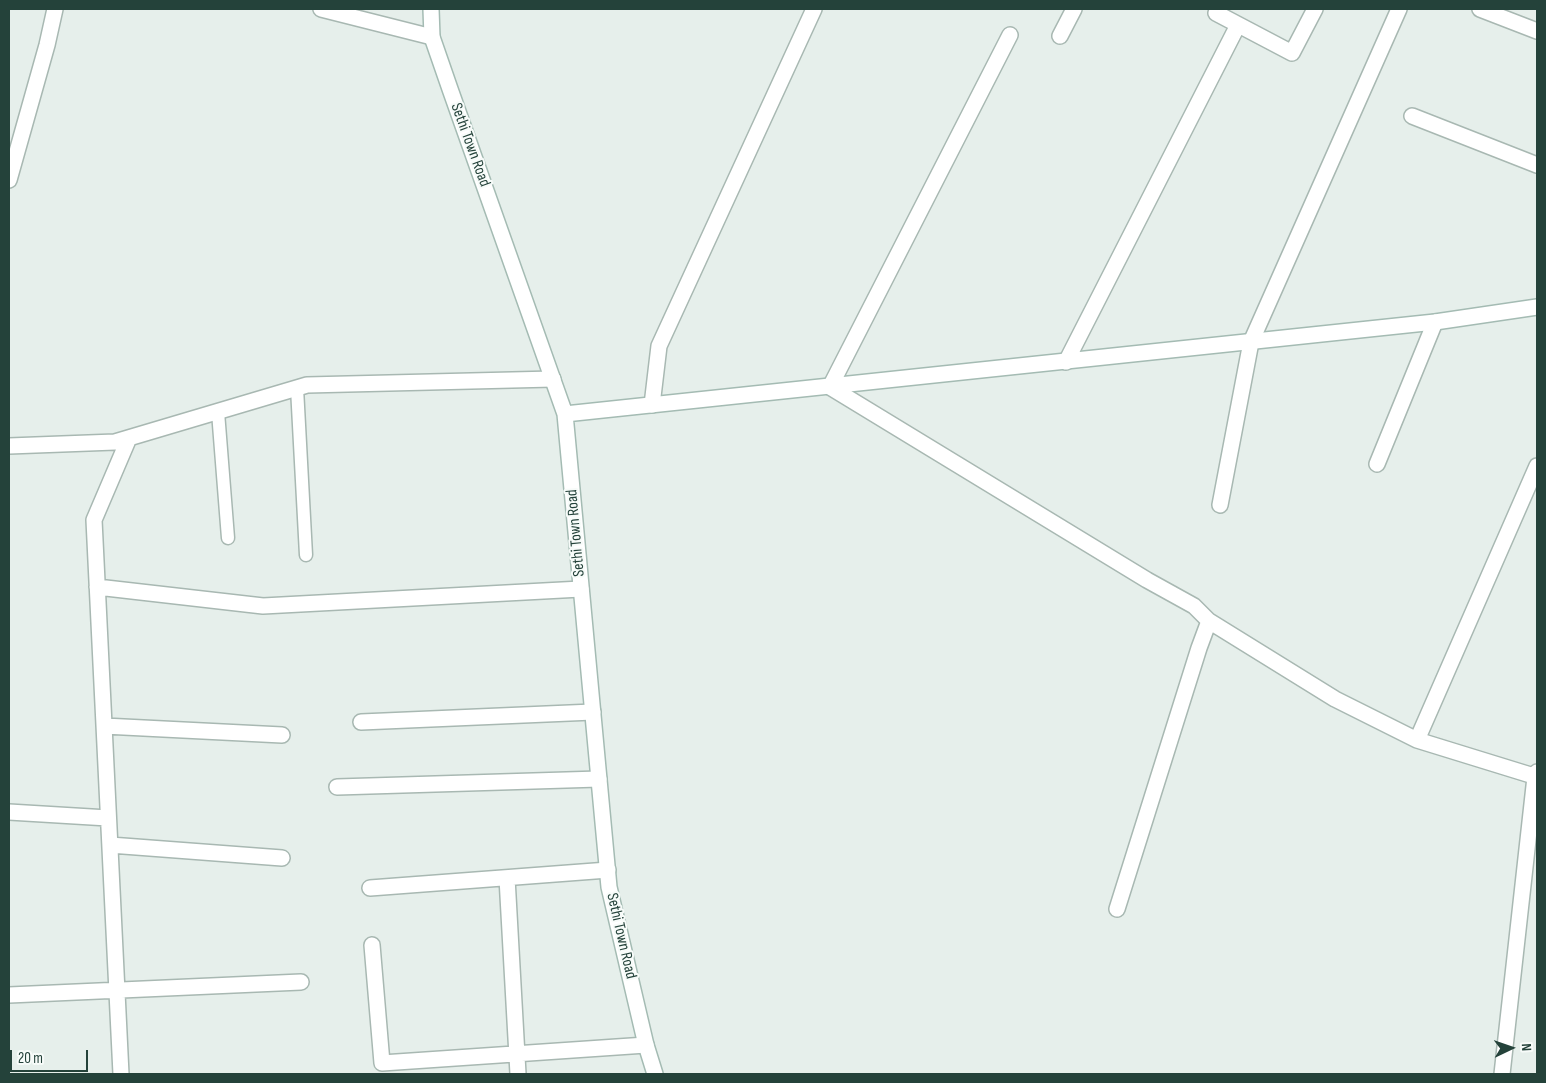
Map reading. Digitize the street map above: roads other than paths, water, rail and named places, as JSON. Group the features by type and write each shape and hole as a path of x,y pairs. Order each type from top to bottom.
{"street":[{"path":"9,180 47,45 55,9"},
{"path":"321,9 432,37"},
{"name":"Sethi Town Road","path":"431,9 432,37 565,414 609,888 646,1045 655,1074"},
{"path":"652,405 659,346 814,9"},
{"path":"1060,36 1074,9"},
{"path":"1218,9 1216,13 1292,52 1315,9"},
{"path":"1220,505 1251,342 1399,9"},
{"path":"1480,9 1537,31"},
{"path":"1066,362 1238,25"},
{"path":"830,387 1010,34"},
{"path":"1412,116 1537,165"},
{"path":"565,414 1435,322 1537,308"},
{"path":"1377,464 1435,322"},
{"path":"9,446 115,442 306,385 553,380"},
{"path":"830,387 1147,580 1194,606 1209,621 1335,699 1417,740 1536,776 1502,1074"},
{"path":"120,1074 94,520 129,438"},
{"path":"1417,740 1537,466"},
{"path":"97,586 263,606 581,589"},
{"path":"1117,909 1209,621"},
{"path":"362,722 593,712"},
{"path":"104,726 282,735"},
{"path":"337,787 599,779"},
{"path":"9,812 108,818"},
{"path":"110,845 282,858"},
{"path":"370,888 608,870"},
{"path":"506,878 518,1074"},
{"path":"372,946 382,1062 646,1045"},
{"path":"9,995 302,982"}],"lane":[{"path":"297,388 306,555"},
{"path":"218,412 228,538"}]}
